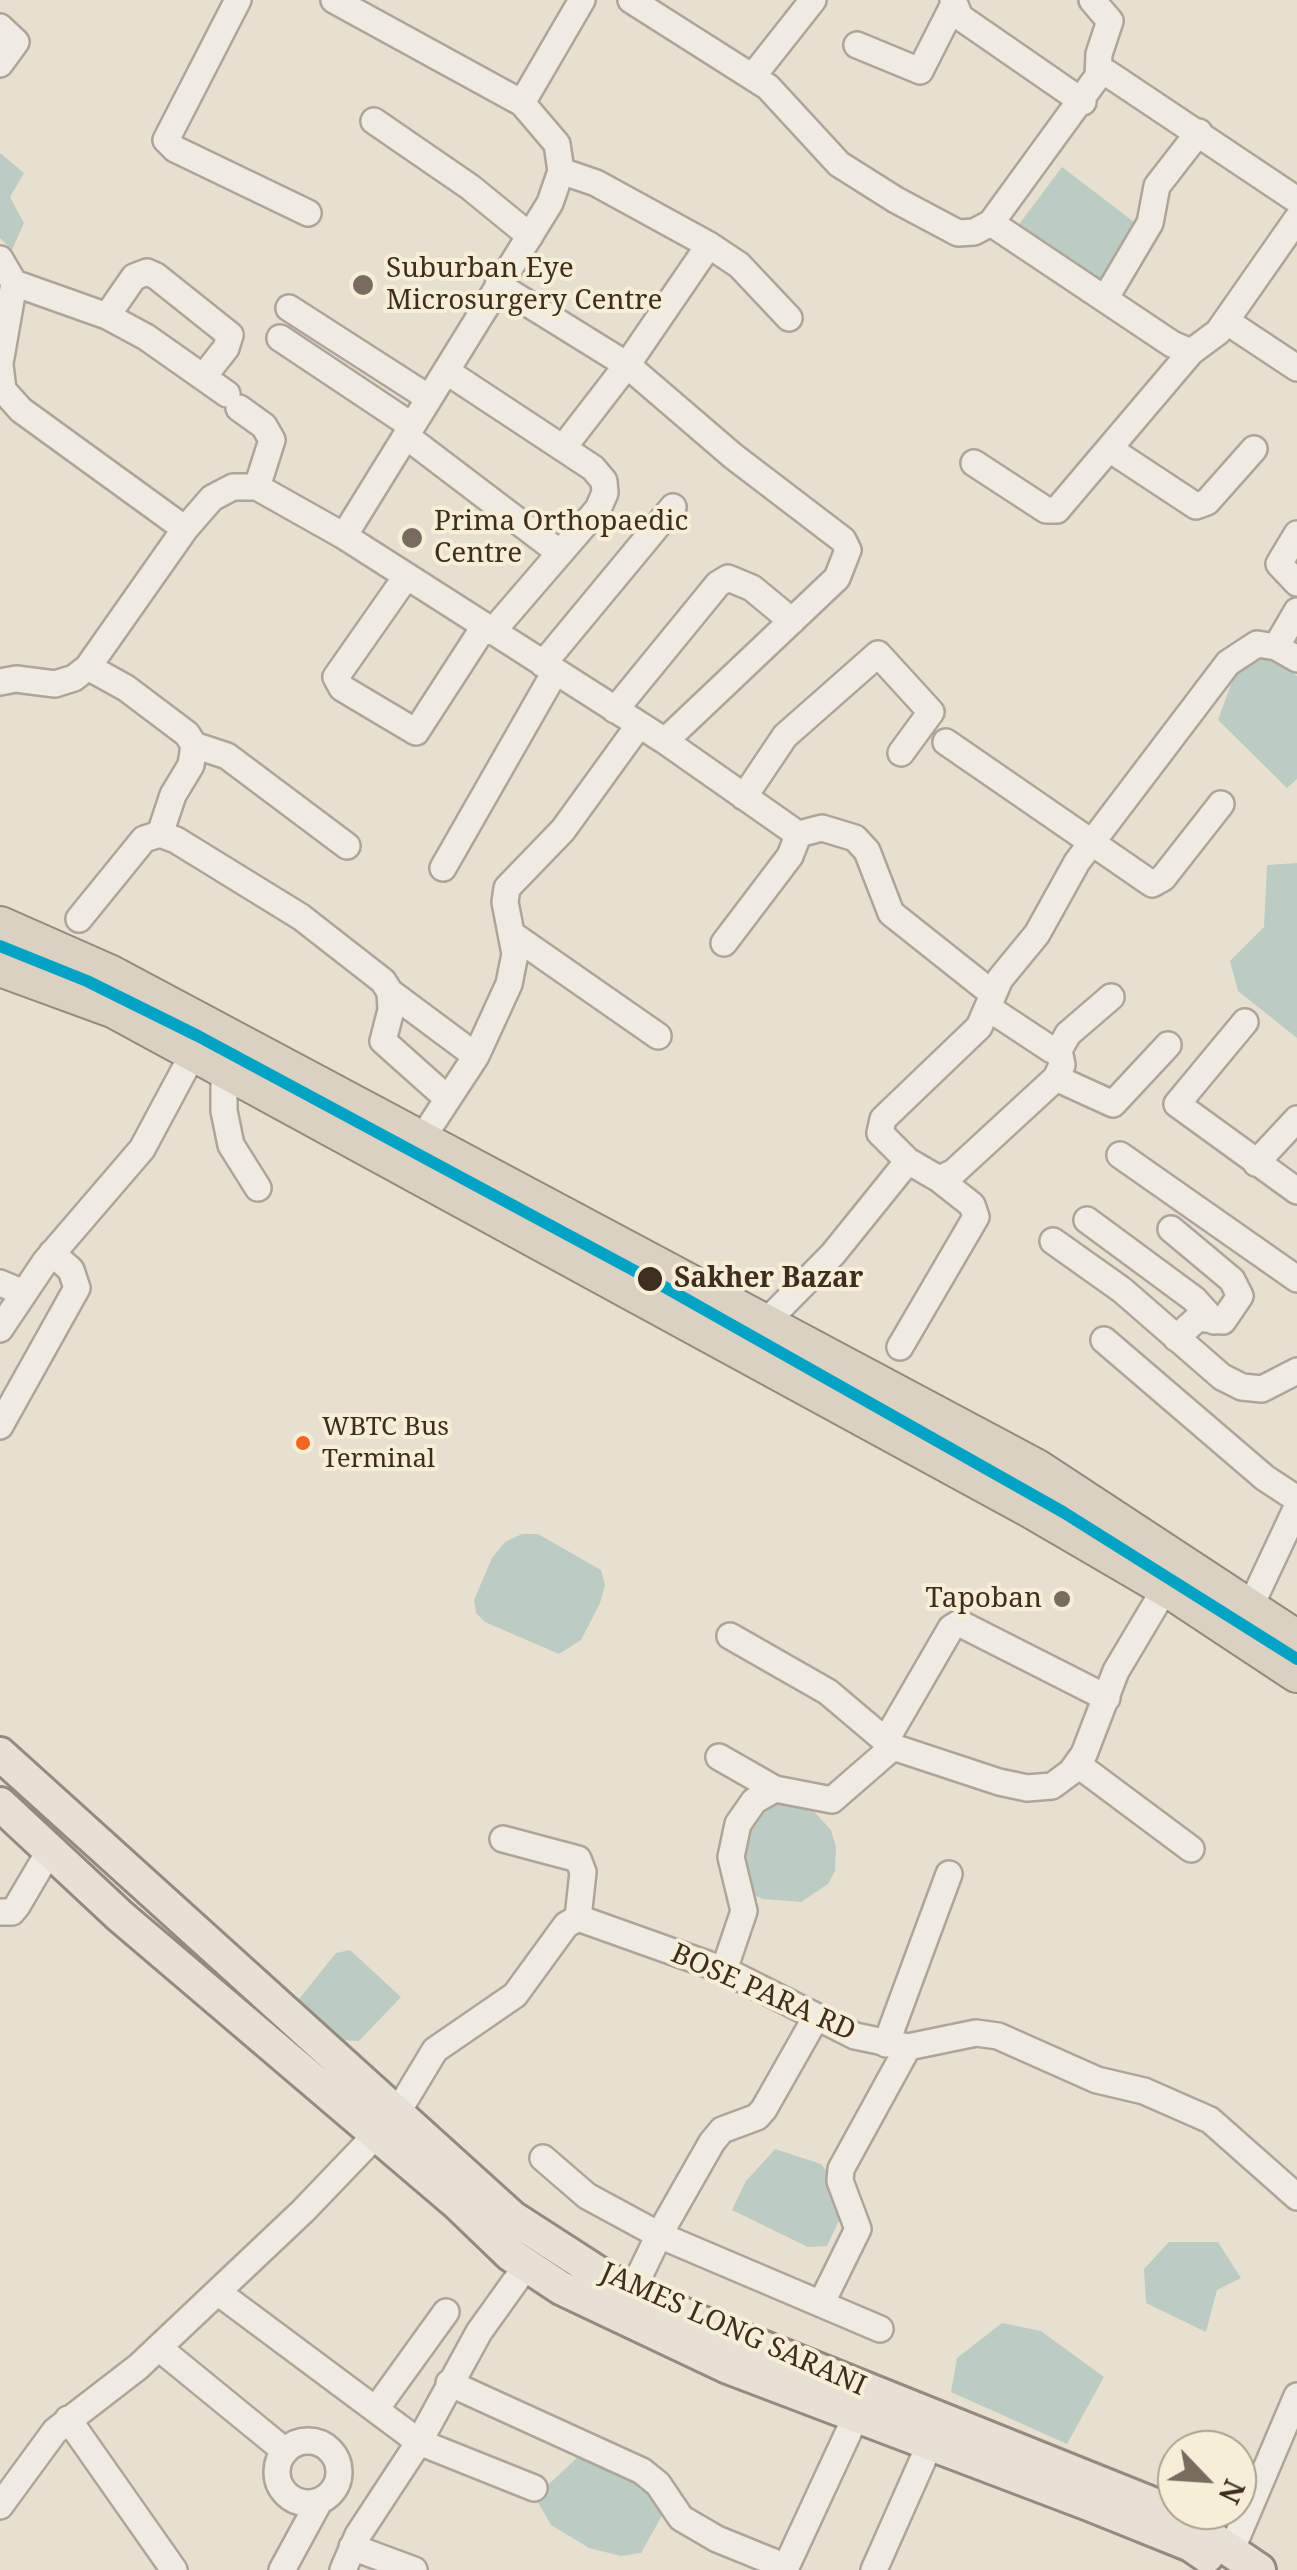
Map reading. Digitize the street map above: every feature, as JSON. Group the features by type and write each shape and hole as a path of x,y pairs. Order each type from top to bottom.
{"highway":[{"path":"0,926 110,975 421,1140 594,1251 1166,1587 1297,1640"},
{"path":"0,967 115,1009 209,1060 594,1251 765,1324 1037,1468 1243,1621 1297,1673"}],"main road":[{"name":"JAMES LONG SARANI","path":"0,1754 94,1839 386,2124 512,2218 632,2290 702,2323 1175,2513 1229,2560 1259,2570"},
{"path":"0,1804 120,1916 386,2124 527,2266 595,2307 672,2343 1229,2560"},
{"path":"58,1857 94,1839"}],"street":[{"path":"238,0 166,140 176,149 308,213"},
{"path":"334,0 522,103 557,144 561,171 550,204 344,536"},
{"path":"522,103 582,0"},
{"path":"631,0 753,76 839,164 958,233 974,232 991,223 1083,102 1098,76 1099,54 1110,21 1092,0"},
{"path":"753,76 814,0"},
{"path":"953,3 960,16 1083,102"},
{"path":"857,46 920,72 953,3"},
{"path":"0,28 16,42 0,64"},
{"path":"1098,76 1118,76 1297,200"},
{"path":"374,121 470,187 530,236"},
{"path":"1105,299 1150,223 1157,186 1199,132"},
{"path":"561,171 596,183 710,245 739,265 788,318"},
{"path":"974,462 1052,512 1111,450 1191,352 1203,346 1226,320 1297,219"},
{"path":"991,223 1172,344 1191,352"},
{"path":"562,448 628,366 710,245"},
{"path":"0,259 14,284 0,364 3,390 21,410 185,528"},
{"path":"107,316 140,272 156,276 230,334 226,348 204,376"},
{"path":"14,284 107,316 204,376 264,426 272,440 257,487"},
{"path":"498,285 628,366 733,456 843,540 848,550 846,564 792,621 665,741"},
{"path":"288,308 430,398"},
{"path":"1226,320 1297,368"},
{"path":"280,338 409,431 560,553"},
{"path":"406,577 336,677 342,688 416,732 488,629 598,510 606,493 604,481 593,468 446,370"},
{"path":"1111,450 1196,506 1207,502 1254,449"},
{"path":"0,682 16,679 55,684 74,678 88,667 185,528 212,498 233,487 257,487 344,536 665,741 795,835"},
{"path":"443,868 549,668 673,507"},
{"path":"1297,534 1279,564 1297,583"},
{"path":"615,710 718,584 728,578 752,588 792,621"},
{"path":"900,1348 976,1217 972,1205 908,1161 880,1133 883,1118 979,1027 1093,842 1228,663 1257,644 1286,653 1297,611"},
{"path":"744,796 784,736 878,654 932,712 901,752"},
{"path":"88,667 126,688 188,734 194,744 227,756 346,846"},
{"path":"421,1140 476,1056 508,984 515,954 505,902 507,888 563,830 640,726"},
{"path":"946,742 1145,881 1157,883 1220,804"},
{"path":"79,919 136,847 160,834 173,795 190,765 194,744"},
{"path":"795,835 822,828 855,838 867,850 891,913 1052,1050 1059,1050"},
{"path":"160,834 301,917 368,967 390,992 476,1056"},
{"path":"724,944 790,856 795,835"},
{"path":"513,935 658,1036"},
{"path":"390,992 384,1041 448,1099"},
{"path":"939,1179 954,1172 1056,1078 1062,1064 1059,1050 1068,1034 1111,997"},
{"path":"1177,1104 1245,1022"},
{"path":"1056,1078 1112,1104 1168,1046"},
{"path":"209,1060 232,1145 258,1188"},
{"path":"0,1329 12,1288 52,1253 142,1149 209,1060"},
{"path":"1137,1082 1177,1104 1297,1191"},
{"path":"1256,1163 1297,1119"},
{"path":"1120,1155 1297,1278"},
{"path":"765,1324 833,1254 908,1161"},
{"path":"1086,1220 1194,1299 1214,1322"},
{"path":"1170,1229 1238,1287 1237,1306 1223,1321 1198,1318 1176,1338"},
{"path":"1052,1241 1122,1290 1222,1377 1242,1387 1262,1389 1297,1371"},
{"path":"0,1426 77,1288 72,1270 52,1253"},
{"path":"1104,1340 1265,1478 1297,1499"},
{"path":"1243,1621 1297,1507"},
{"path":"730,1636 828,1692 889,1744 1027,1788 1052,1786 1077,1764 1135,1635 1166,1587"},
{"path":"719,1756 774,1789 832,1800 889,1744 951,1628 958,1623 1107,1698"},
{"path":"1077,1764 1190,1850"},
{"path":"724,1970 744,1911 731,1857 738,1824 754,1801 774,1789"},
{"path":"0,2506 68,2419 158,2348 219,2293 386,2124 435,2050 515,1995 537,1971 566,1925 578,1918 582,1864 569,1856 504,1839"},
{"path":"0,1912 12,1912 58,1857"},
{"path":"821,2304 858,2229 840,2181 841,2170 897,2046 949,1874"},
{"name":"BOSE PARA RD","path":"578,1918 724,1970 815,2019 897,2046"},
{"path":"632,2290 712,2142 722,2130 757,2117 815,2019"},
{"path":"897,2046 976,2032 998,2036 1097,2080 1144,2091 1210,2120 1297,2197"},
{"path":"543,2158 587,2196 659,2236 880,2329"},
{"path":"414,2570 348,2559 368,2517 419,2442 449,2383 527,2266"},
{"path":"219,2293 419,2442 534,2488"},
{"path":"376,2410 446,2312"},
{"path":"158,2348 284,2450"},
{"path":"449,2383 642,2472 658,2484 680,2518 717,2539 788,2568 857,2414"},
{"path":"1229,2560 1297,2396"},
{"path":"68,2419 174,2570"},
{"path":"282,2570 326,2497 340,2477 338,2461 329,2448 314,2440 298,2442 284,2450 277,2466 278,2482 288,2496 302,2503 326,2497 368,2517"},
{"path":"874,2570 929,2446"}],"shaded area":[{"path":"0,153 24,173 10,197 24,223 12,250 0,238"},
{"path":"1062,167 1138,225 1102,287 1017,227"},
{"path":"1264,653 1297,676 1297,779 1287,788 1218,720 1235,673"},
{"path":"1297,863 1297,1038 1238,991 1230,961 1264,927 1267,865"},
{"path":"522,1534 538,1534 601,1570 605,1585 600,1603 581,1640 559,1654 485,1622 476,1613 474,1600 492,1558 505,1542"},
{"path":"777,1798 810,1807 831,1830 836,1847 835,1871 828,1884 801,1902 763,1899 745,1891 738,1857 750,1815"},
{"path":"350,1950 401,1997 359,2041 337,2040 299,1999 336,1953"},
{"path":"775,2149 821,2164 849,2199 827,2246 808,2247 732,2210 746,2181"},
{"path":"1169,2242 1218,2242 1241,2278 1217,2290 1206,2332 1146,2303 1144,2269"},
{"path":"1002,2323 1041,2331 1104,2377 1067,2444 951,2392 957,2358"},
{"path":"579,2456 656,2490 664,2512 641,2553 621,2556 589,2548 551,2525 535,2497"}],"transit line":[{"path":"0,946 87,981 198,1036 661,1285 1063,1512 1297,1659"}],"place":[{"name":"Suburban Eye Microsurgery Centre","path":"363,285"},
{"name":"Prima Orthopaedic Centre","path":"412,538"},
{"name":"Sakher Bazar","path":"650,1279"},
{"name":"WBTC Bus Terminal","path":"303,1443"},
{"name":"Tapoban","path":"1062,1599"}]}
